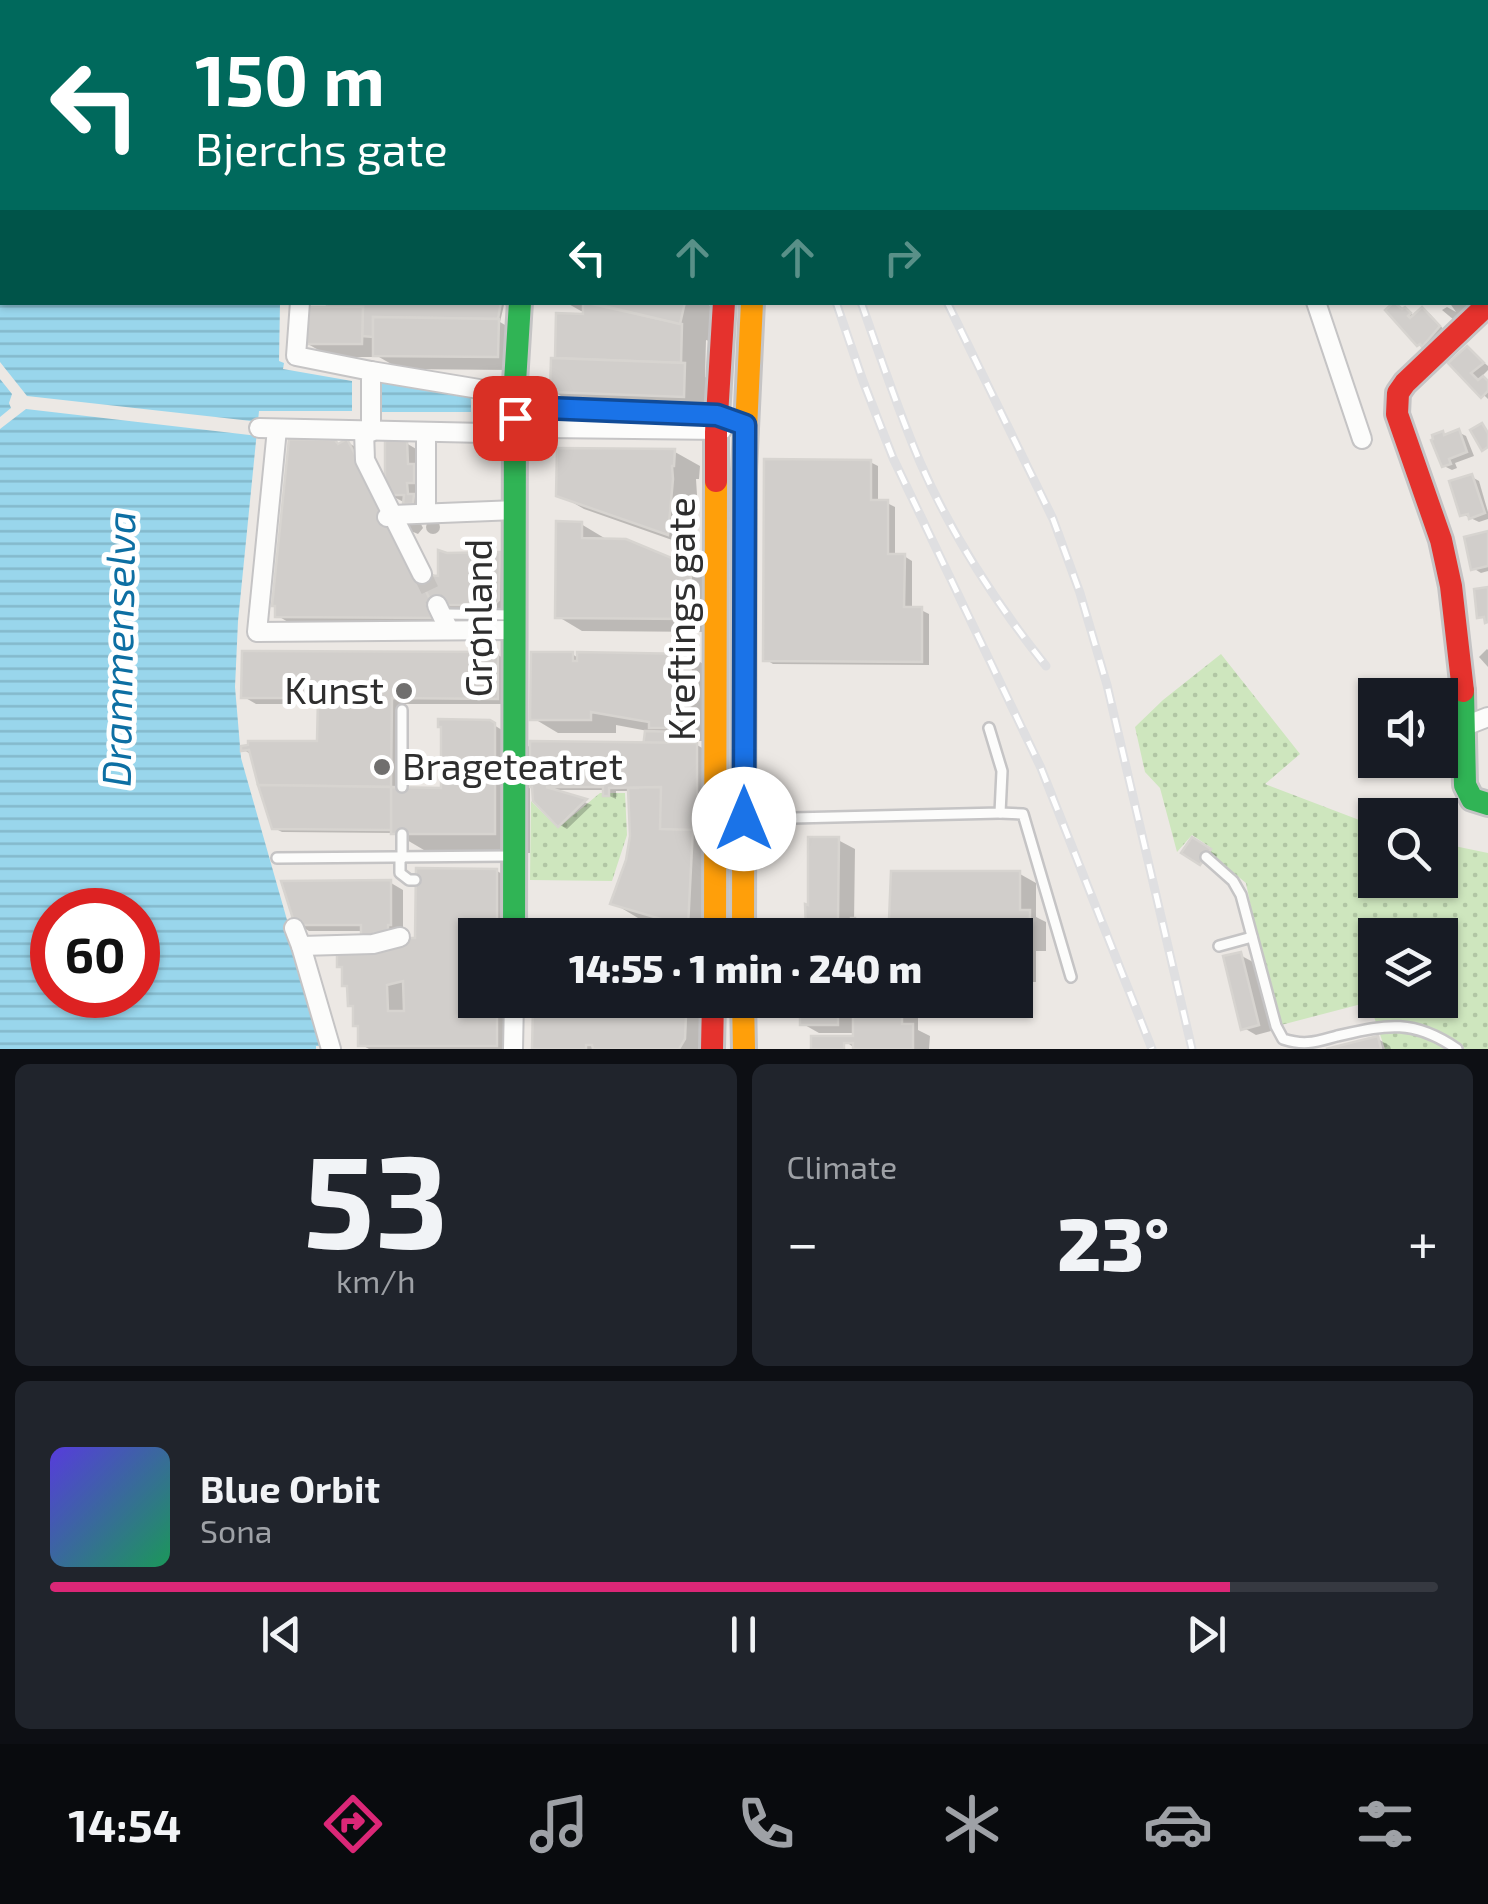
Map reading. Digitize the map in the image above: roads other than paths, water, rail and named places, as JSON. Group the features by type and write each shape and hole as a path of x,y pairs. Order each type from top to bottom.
{"main road":[{"name":"Grønland","path":"514,918 515,382 520,305"},
{"name":"Kreftings gate","path":"715,918 716,423 724,305"},
{"name":"Kreftings gate","path":"743,918 745,425 752,305"},
{"path":"1487,305 1404,383 1397,414 1441,540 1451,586 1462,666 1465,785 1472,799 1488,804"},
{"path":"712,1049 713,1018"},
{"path":"743,1018 744,1049"}],"street":[{"path":"300,305 296,356 485,390 515,382"},
{"path":"1317,305 1362,439"},
{"path":"370,371 364,460 422,574"},
{"path":"485,390 485,433 268,429 280,465 257,632 444,616 514,623"},
{"path":"515,418 536,408 546,408 745,425"},
{"path":"426,432 426,514"},
{"path":"390,516 515,510"},
{"path":"1465,726 1488,718"},
{"path":"294,928 332,1049"},
{"path":"301,946 373,944 400,937"},
{"path":"514,1018 514,1049"}],"lane":[{"path":"402,710 402,787"},
{"path":"989,728 1002,771 1000,813"},
{"path":"716,819 1023,814 1072,977"},
{"path":"402,834 400,873 415,880"},
{"path":"277,858 514,856"},
{"path":"1206,858 1233,881 1241,894 1276,1026 1283,1039 1302,1044 1377,1027 1409,1026 1457,1049"},
{"path":"1219,946 1252,937"}],"water":[{"name":"Drammenselva","path":"0,305 280,305 279,361 284,363 283,369 352,381 352,411 259,411 238,621 235,687 241,758 312,1008 321,1046 0,1049"},
{"path":"377,382 471,398 471,412 376,412"}],"tunnel":[{"path":"422,574 437,605"}],"railway":[{"path":"837,305 893,458 1041,768 1152,1049"},
{"path":"862,305 912,442 946,516 993,593 1046,666"},
{"path":"948,305 1053,519 1080,593 1107,685 1192,1049"}],"place":[{"name":"Kunst","path":"404,691"},
{"name":"Brageteatret","path":"382,767"}]}
